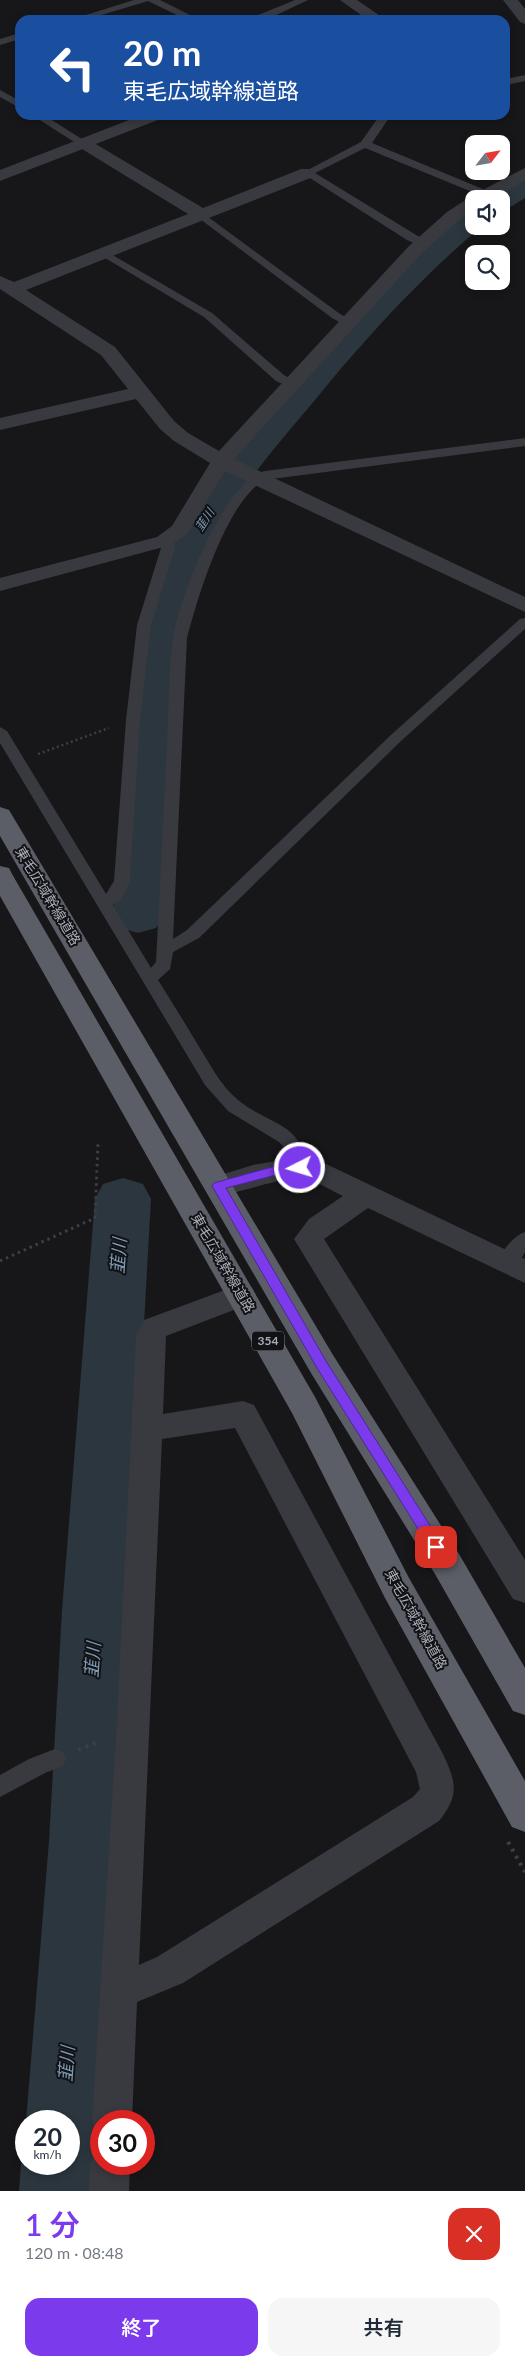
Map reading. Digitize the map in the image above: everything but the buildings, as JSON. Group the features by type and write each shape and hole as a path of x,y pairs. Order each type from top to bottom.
{"highway":[{"name":"東毛広域幹線道路","path":"0,815 322,1364 447,1564 525,1700"},
{"name":"東毛広域幹線道路","path":"0,874 304,1406 397,1588 525,1815"}],"street":[{"path":"347,0 370,15"},
{"path":"510,0 525,19"},
{"path":"0,176 144,120"},
{"path":"83,144 200,214"},
{"path":"6,285 104,253 307,173"},
{"path":"494,190 525,173"},
{"path":"0,585 164,541 180,530 224,463 293,384 422,243 465,208"},
{"path":"6,285 108,351 167,425 181,437 224,463 525,605"},
{"path":"0,424 139,392"},
{"path":"218,1186 276,1170 300,1168 326,1175 516,1267"},
{"path":"365,1194 355,1205 320,1226 309,1239 525,1589"},
{"path":"113,2110 133,1737 151,1336 155,1328 241,1294"},
{"path":"119,1989 145,1982 170,1970 426,1809 436,1799 438,1787 431,1765 243,1414 147,1429"},
{"path":"109,2191 110,2175"}],"lane":[{"path":"92,15 144,0"},
{"path":"152,0 184,15"},
{"path":"269,15 303,0"},
{"path":"0,42 15,38"},
{"path":"510,81 525,78"},
{"path":"0,93 15,102"},
{"path":"45,120 83,144"},
{"path":"307,173 364,144 372,137 382,120"},
{"path":"364,144 465,191"},
{"path":"307,173 422,243"},
{"path":"200,214 336,316 349,322"},
{"path":"104,253 208,315 280,378 293,384"},
{"path":"149,978 162,969 164,949 180,638 188,604 210,548 223,521 250,483 252,476 525,442"},
{"path":"104,903 116,895 122,881 133,720 144,625 151,597 169,544 164,541"},
{"path":"164,949 177,944 193,934 396,738 525,622"},
{"path":"0,731 211,1081 221,1095 237,1108 278,1132 290,1142 296,1153 300,1168"},
{"path":"516,1267 525,1239"},
{"path":"0,1787 54,1759"}],"path":[{"path":"18,761 133,720"},
{"path":"0,1261 94,1218 98,1143"},
{"path":"54,1759 106,1739"}],"waterway":[{"name":"韮川","path":"510,193 525,184"},
{"name":"韮川","path":"138,917 162,623 186,558 206,518 244,461 381,301 442,242 465,223"},
{"name":"韮川","path":"65,2110 84,1841 95,1610 123,1199"},
{"name":"韮川","path":"58,2191 59,2175"}],"route":[{"path":"300,1168 276,1170 218,1186 322,1364 436,1547"}]}
